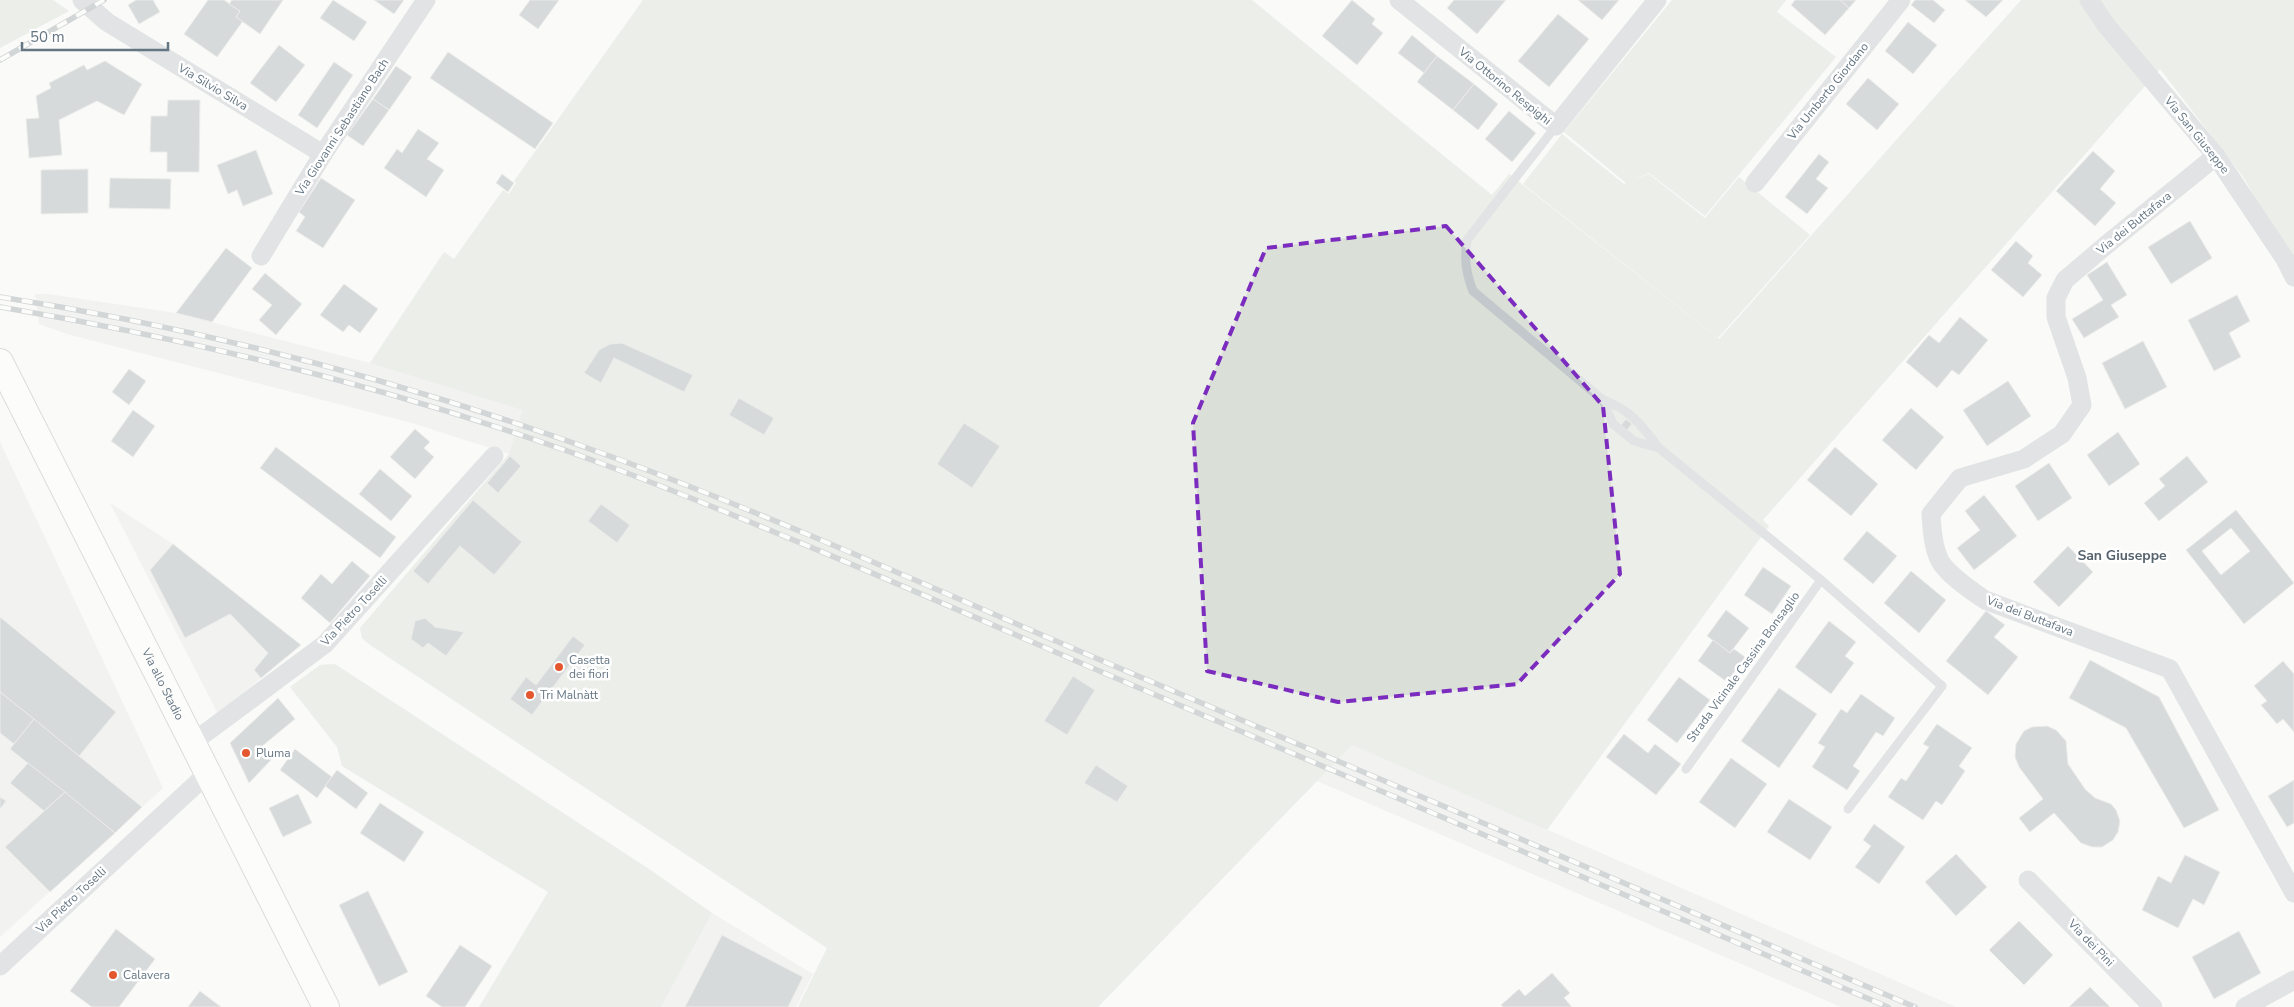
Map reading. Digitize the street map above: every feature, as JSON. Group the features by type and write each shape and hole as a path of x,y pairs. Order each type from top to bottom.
{"main road":[{"name":"Via allo Stadio","path":"0,362 326,1007"}],"street":[{"name":"Via Silvio Silva","path":"82,0 107,22 322,154"},
{"name":"Via Giovanni Sebastiano Bach","path":"261,256 322,154 426,0"},
{"name":"Via Ottorino Respighi","path":"1402,1 1556,126 1657,0"},
{"name":"Via Umberto Giordano","path":"1755,183 1901,0"},
{"name":"Via San Giuseppe","path":"2089,0 2106,25 2216,156 2285,260 2294,277"},
{"name":"Via dei Buttafava","path":"2216,156 2065,280 2056,298 2056,317 2078,378 2082,405 2062,434 2024,459 1960,478 1931,514 1933,539 1941,562 1963,583 1986,600 2170,669 2294,893"},
{"name":"Via Pietro Toselli","path":"192,743 325,644 494,456"},
{"name":"Via Pietro Toselli","path":"0,966 207,774"},
{"name":"Via dei Pini","path":"2028,880 2153,1007"},
{"path":"2245,1007 2294,980"}],"lane":[{"path":"1556,126 1467,240 1465,265 1473,291 1603,400 1619,405 1641,424 1658,448 1821,580 1942,686 1848,809"},
{"path":"1603,400 1613,424 1634,441 1658,448"},
{"name":"Strada Vicinale Cassina Bonsaglio","path":"1686,769 1821,580"}],"highlighted area":[{"path":"1446,226 1603,406 1620,574 1517,684 1338,702 1207,671 1193,423 1266,248"}],"shaded area":[{"path":"0,0 53,0 69,11 0,48"},
{"path":"643,0 1252,0 1492,195 1509,174 1719,339 2021,0 2294,0 2294,267 2244,178 2160,69 1763,520 1769,526 1547,830 1352,745 1098,1007 798,1007 827,948 370,645 362,638 360,628 509,454 523,410 370,363 444,252 454,259 503,190 509,194 516,183 514,181"},
{"path":"1672,0 1786,0 1777,12 1836,57 1705,216 1649,173 1631,181 1649,174 1705,218 1739,177 1810,235 1718,338 1523,184 1562,134 1624,184 1626,183 1564,132"},
{"path":"35,294 48,294 176,313 370,363 523,409 1352,745 1956,1007 1841,1007 1071,675 509,454 412,423 67,334 39,324"},
{"path":"0,442 163,788 0,937"},
{"path":"110,503 173,544 301,645 218,714"},
{"path":"335,664 649,869 712,913 661,1007 479,1007 548,892 342,766 337,747 290,687 320,665"},
{"path":"712,913 813,974 796,1007 661,1007"}],"building":[{"path":"136,0 153,0 160,12 139,24 128,5"},
{"path":"208,0 224,0 240,11 236,17 243,21 217,57 184,34"},
{"path":"232,0 283,0 260,34 236,17 240,11 229,4"},
{"path":"333,0 367,22 354,41 320,18"},
{"path":"374,0 404,0 394,14"},
{"path":"530,0 559,0 538,29 519,15"},
{"path":"1352,0 1375,19 1372,24 1383,33 1357,65 1322,36"},
{"path":"1454,0 1506,0 1477,34 1447,8"},
{"path":"1578,0 1619,0 1602,20"},
{"path":"1795,0 1840,0 1849,8 1825,35 1791,5"},
{"path":"1840,0 1856,0 1849,8"},
{"path":"1915,0 1933,0 1945,10 1934,23 1911,5"},
{"path":"1965,0 2003,0 1986,17"},
{"path":"1558,14 1589,39 1549,87 1518,61"},
{"path":"1908,22 1937,45 1913,74 1885,51"},
{"path":"1412,35 1437,56 1424,73 1398,53"},
{"path":"279,45 305,65 276,102 250,83"},
{"path":"448,52 553,123 535,149 430,78"},
{"path":"1437,56 1474,84 1453,110 1417,82"},
{"path":"105,61 142,84 124,115 97,101 59,120 62,155 29,158 26,119 39,118 36,96 51,88 49,83 84,65 87,70"},
{"path":"334,62 353,75 317,128 298,115"},
{"path":"396,66 412,77 389,110 373,99"},
{"path":"1868,78 1899,104 1877,130 1846,104"},
{"path":"1474,84 1498,104 1478,130 1453,110"},
{"path":"373,99 389,110 363,146 347,135"},
{"path":"168,100 200,100 199,172 167,172 167,152 150,152 151,116 167,116"},
{"path":"1509,111 1536,133 1512,162 1485,139"},
{"path":"418,129 439,143 427,159 444,170 426,197 384,168 397,149 402,153"},
{"path":"256,150 273,194 243,206 237,190 228,194 217,165"},
{"path":"2093,151 2115,171 2100,189 2116,203 2095,226 2056,191"},
{"path":"1819,154 1829,162 1816,179 1828,188 1807,214 1785,197"},
{"path":"88,169 88,213 41,214 41,170"},
{"path":"502,174 514,183 508,192 496,183"},
{"path":"110,178 171,179 170,209 109,208"},
{"path":"321,178 355,200 323,248 296,231 305,217 299,212"},
{"path":"2190,221 2212,258 2171,284 2148,247"},
{"path":"2016,241 2033,256 2028,263 2042,275 2023,297 1991,270"},
{"path":"226,248 252,268 212,322 176,313"},
{"path":"2107,262 2127,295 2111,305 2119,317 2084,338 2072,319 2103,300 2087,275"},
{"path":"265,273 302,304 276,335 259,320 272,305 252,289"},
{"path":"344,284 378,309 360,333 349,325 343,332 320,315"},
{"path":"2237,295 2250,321 2229,333 2241,357 2214,371 2188,320"},
{"path":"1960,317 1988,340 1959,375 1952,370 1937,388 1906,362 1929,335 1939,343"},
{"path":"2143,341 2167,387 2125,409 2102,363"},
{"path":"622,343 693,375 684,392 614,358 601,383 584,373 599,350 610,344"},
{"path":"129,369 146,381 129,405 112,392"},
{"path":"2008,381 2031,416 1987,446 1963,410"},
{"path":"739,398 774,418 764,435 729,415"},
{"path":"1911,408 1944,437 1916,470 1882,440"},
{"path":"133,410 155,426 133,457 111,441"},
{"path":"1626,419 1632,424 1627,430 1621,425"},
{"path":"964,423 1000,446 972,488 937,464"},
{"path":"415,429 430,442 424,448 434,457 415,479 390,457"},
{"path":"2118,432 2140,464 2109,486 2087,455"},
{"path":"276,447 396,537 380,558 260,468"},
{"path":"1835,447 1878,484 1851,516 1807,480"},
{"path":"510,456 521,466 498,493 487,483"},
{"path":"2187,456 2208,482 2159,521 2144,503 2165,486 2159,479"},
{"path":"2049,463 2072,498 2038,521 2015,486"},
{"path":"380,469 412,496 391,521 359,494"},
{"path":"1984,495 2017,536 1974,570 1957,548 1980,530 1965,511"},
{"path":"473,500 522,542 494,575 460,546 428,584 413,571"},
{"path":"601,504 630,525 617,543 588,521"},
{"path":"2236,510 2294,583 2244,624 2186,550","holes":["2231,528 2250,551 2221,575 2202,551"]},
{"path":"1867,531 1897,556 1873,584 1843,559"},
{"path":"173,544 301,645 261,678 254,670 268,653 230,614 185,638 150,570"},
{"path":"2068,546 2093,572 2059,607 2033,582"},
{"path":"352,561 370,576 330,623 301,598 321,574 332,584"},
{"path":"1763,567 1791,586 1772,614 1744,595"},
{"path":"1911,571 1946,600 1919,633 1884,603"},
{"path":"1726,610 1749,628 1730,653 1707,636"},
{"path":"1986,611 2005,625 1994,637 2018,657 1988,695 1946,661"},
{"path":"0,617 116,712 79,756 0,692"},
{"path":"425,618 435,627 464,632 446,656 428,643 423,648 411,639 415,621"},
{"path":"1829,621 1856,642 1845,656 1854,663 1831,694 1795,667"},
{"path":"573,636 585,645 532,715 510,699 526,677 536,685"},
{"path":"1713,640 1730,653 1734,649 1745,657 1727,682 1698,661"},
{"path":"2090,660 2159,697 2219,810 2184,828 2126,728 2069,698"},
{"path":"2283,661 2294,674 2294,732 2283,719 2277,724 2261,705 2267,701 2254,686"},
{"path":"1073,676 1095,690 1067,735 1044,721"},
{"path":"1679,677 1710,700 1677,743 1647,720"},
{"path":"1779,688 1817,714 1779,768 1741,741"},
{"path":"0,692 34,719 14,744 0,733"},
{"path":"1861,694 1895,718 1883,736 1876,732 1853,766 1860,771 1847,790 1812,767 1825,747 1818,743 1841,709 1847,713"},
{"path":"278,698 295,719 261,747 272,759 249,783 230,743"},
{"path":"34,719 142,807 115,833 10,749"},
{"path":"1937,724 1972,748 1959,766 1965,771 1942,805 1936,801 1923,820 1888,797 1901,778 1906,781 1929,747 1923,744"},
{"path":"2047,726 2056,730 2066,741 2068,764 2085,789 2095,798 2111,804 2116,810 2120,821 2118,832 2113,840 2102,847 2092,847 2081,843 2054,813 2030,832 2019,818 2043,799 2019,767 2015,757 2016,744 2024,731 2032,727"},
{"path":"1624,734 1648,753 1655,744 1681,764 1656,795 1606,757"},
{"path":"295,749 332,777 317,798 280,770"},
{"path":"1731,758 1767,784 1735,828 1699,802"},
{"path":"28,763 65,792 44,811 10,783"},
{"path":"1096,765 1128,786 1117,802 1084,783"},
{"path":"337,770 368,793 356,809 325,786"},
{"path":"2294,780 2294,823 2287,827 2268,796"},
{"path":"65,792 115,833 50,892 5,847"},
{"path":"298,794 312,823 283,837 269,808"},
{"path":"0,797 6,801 0,809"},
{"path":"1789,799 1832,827 1810,860 1767,832"},
{"path":"380,803 424,832 404,862 360,833"},
{"path":"1874,824 1905,847 1879,884 1855,867 1871,846 1863,840"},
{"path":"1956,854 1987,887 1956,916 1925,882"},
{"path":"2185,855 2220,872 2204,905 2193,899 2178,928 2142,910 2158,876 2171,883"},
{"path":"368,891 408,972 379,986 339,905"},
{"path":"2019,921 2053,955 2024,985 1989,950"},
{"name":"Calavera","path":"116,929 155,959 119,1007 92,1007 70,991"},
{"path":"2239,931 2261,973 2214,999 2192,957"},
{"path":"722,935 803,977 788,1007 685,1007"},
{"path":"460,945 492,966 465,1007 442,1007 426,996"},
{"path":"1552,973 1570,993 1564,998 1572,1007 1503,1007 1501,1005 1519,989 1525,996"},
{"path":"2090,987 2110,1007 2069,1007"},
{"path":"200,991 221,1007 188,1007"}],"railway":[{"path":"0,60 104,0"},
{"path":"0,297 80,310 159,326 317,364 473,409 626,462 860,556 1915,1007"},
{"path":"0,307 159,337 318,375 474,420 551,445 627,473 867,571 1888,1007"}],"place":[{"name":"Casetta dei fiori","path":"559,667"},
{"name":"Tri Malnàtt","path":"530,695"},
{"name":"Pluma","path":"246,753"},
{"name":"Calavera","path":"113,975"}],"district":[{"name":"San Giuseppe","path":"2122,555"}]}
